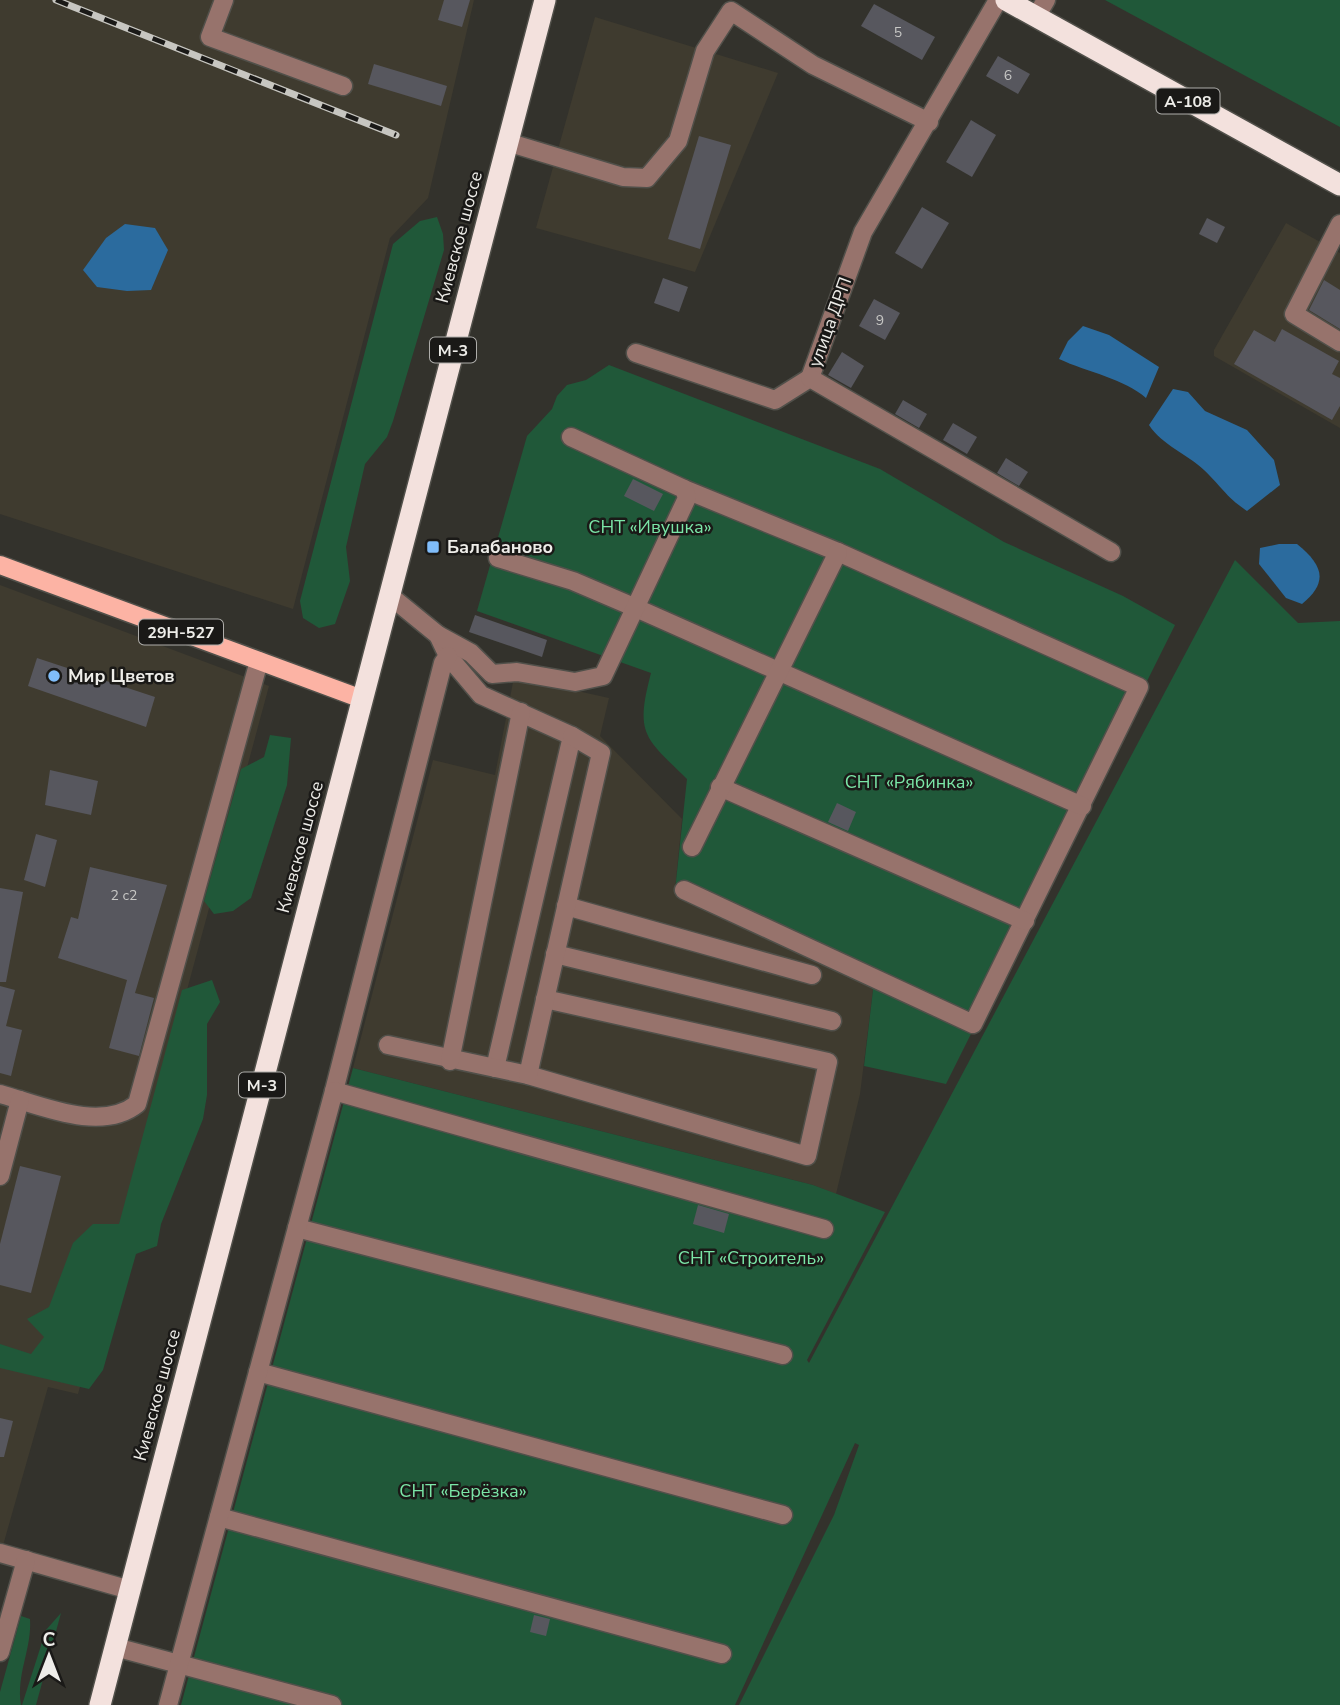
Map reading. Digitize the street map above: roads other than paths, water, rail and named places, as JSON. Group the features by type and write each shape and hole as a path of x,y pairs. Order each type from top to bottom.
{"highway":[{"name":"Киевское шоссе","path":"100,1705 545,0"},
{"name":"А-108","path":"1006,0 1041,8 1340,184"}],"main road":[{"name":"29Н-527","path":"0,565 362,699"}],"street":[{"path":"224,0 210,37 344,86"},
{"name":"улица ДРП","path":"998,0 863,232 810,378 1111,552"},
{"path":"507,142 623,177 647,178 678,141 705,51 731,11 813,65 929,122"},
{"path":"1340,224 1294,314 1340,342"},
{"path":"636,353 775,400 810,378"},
{"path":"571,437 684,489 838,552 1139,687 973,1024 684,890"},
{"path":"389,595 438,635 471,653 492,674 517,672 575,682 603,676 687,498 684,489"},
{"path":"692,847 838,552"},
{"path":"498,558 573,582 636,608 1082,806"},
{"path":"438,635 448,656 481,695 572,736 601,753 528,1075"},
{"path":"168,1705 334,1091 440,676 448,656"},
{"path":"0,1094 86,1117 126,1113 137,1104 259,661"},
{"path":"450,1061 521,712"},
{"path":"495,1068 572,736"},
{"path":"720,787 1025,921"},
{"path":"566,906 813,975"},
{"path":"555,954 832,1021"},
{"path":"388,1045 450,1061 528,1075 807,1156 828,1062 545,999"},
{"path":"334,1091 824,1229"},
{"path":"0,1176 20,1100"},
{"path":"297,1228 783,1356"},
{"path":"258,1372 783,1515"},
{"path":"219,1517 722,1654"},
{"path":"0,1553 130,1590"},
{"path":"0,1652 26,1560"},
{"path":"115,1647 332,1705"}],"water":[{"path":"125,224 155,228 168,250 151,290 127,291 97,287 83,270 106,238"},
{"path":"1083,326 1109,335 1159,367 1146,398 1117,381 1059,359 1068,341"},
{"path":"1173,389 1188,392 1205,411 1247,430 1274,460 1280,485 1247,511 1197,464 1154,432 1149,425"},
{"path":"1297,544 1317,566 1319,581 1311,596 1302,604 1286,598 1259,564 1260,548"}],"railway":[{"path":"56,0 396,135"}],"place":[{"name":"Балабаново","path":"433,547"},
{"name":"Мир Цветов","path":"54,676"}],"park label":[{"name":"СНТ «Ивушка»","path":"650,527"},
{"name":"СНТ «Рябинка»","path":"909,782"},
{"name":"СНТ «Строитель»","path":"751,1258"},
{"name":"СНТ «Берёзка»","path":"463,1491"}]}
